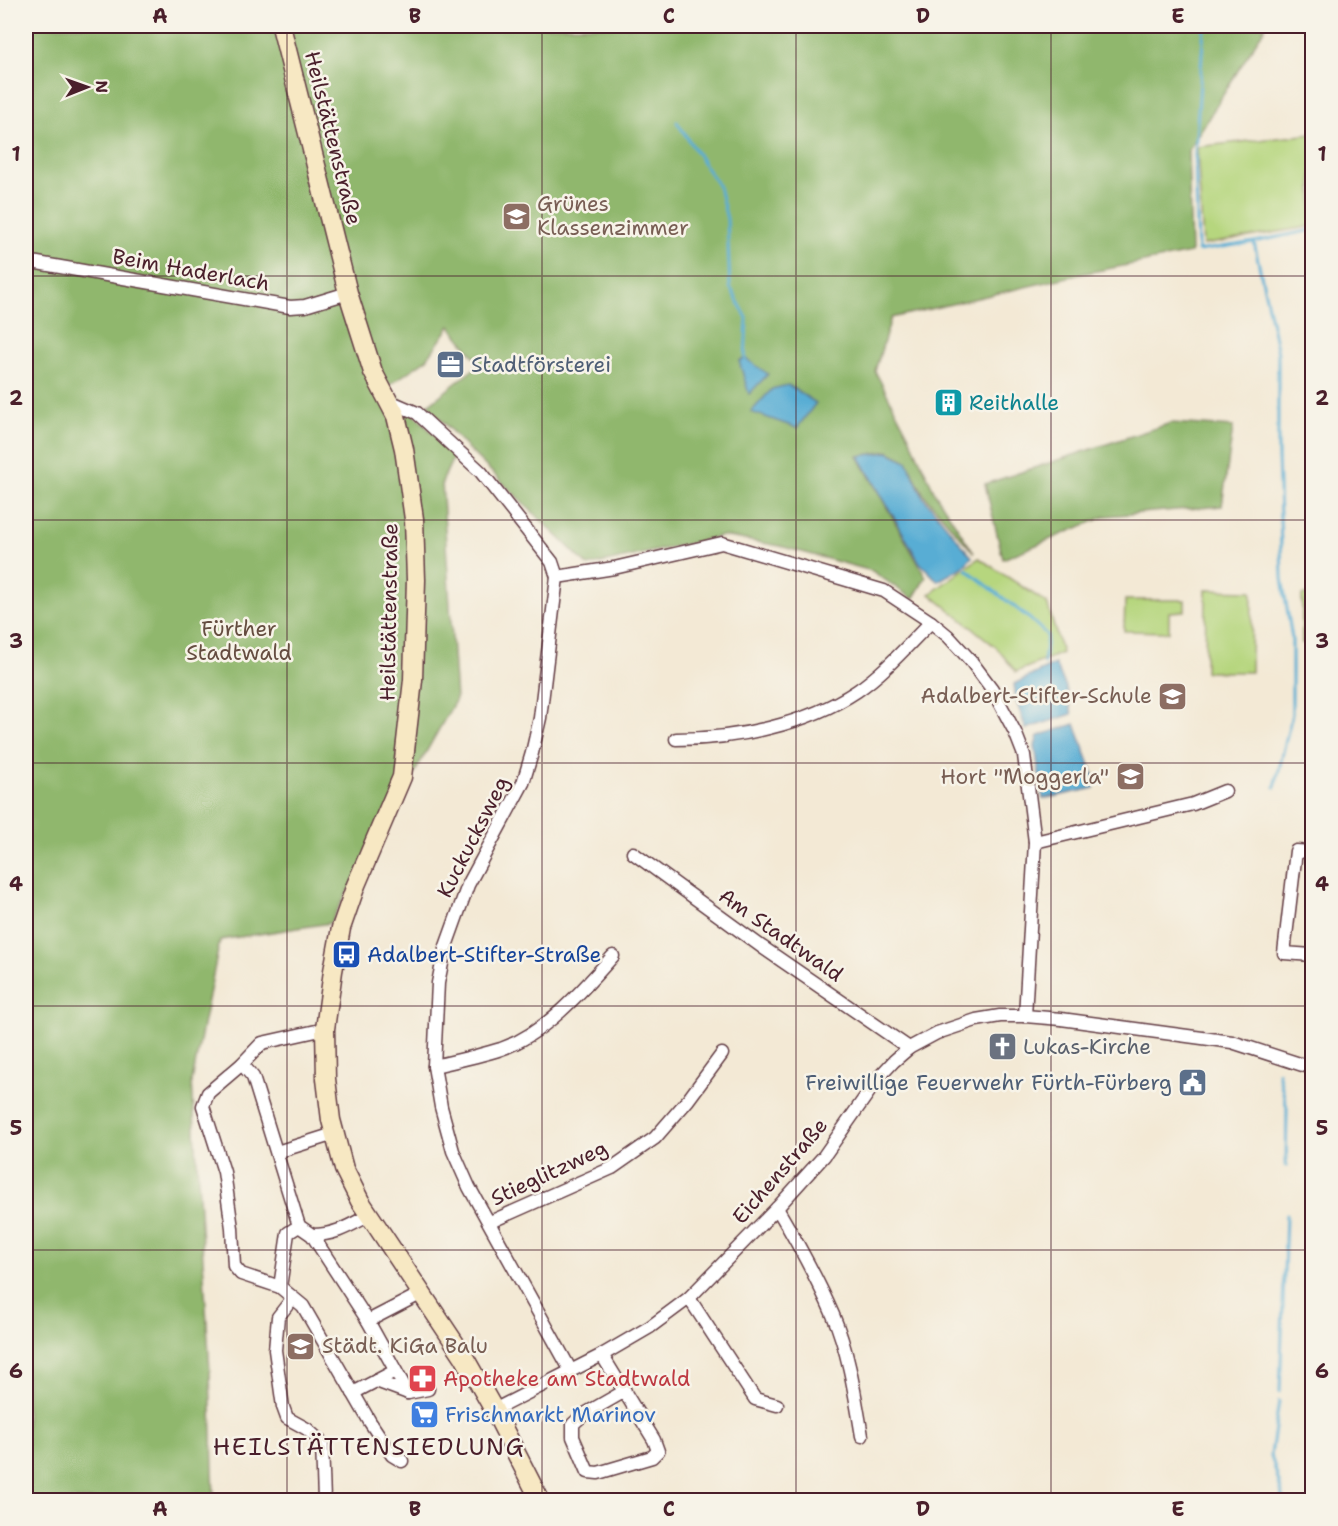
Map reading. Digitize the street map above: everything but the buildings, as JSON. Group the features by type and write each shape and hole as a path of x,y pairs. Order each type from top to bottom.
{"street":[{"name":"Heilstättenstraße","path":"281,26 348,293 373,372 396,416 404,449 414,519 416,580 413,680 402,777 356,885 341,928 327,1008 326,1079 334,1134 345,1169 368,1216 464,1357 540,1500"},
{"name":"Beim Haderlach","path":"26,261 290,307 305,306 348,293"},
{"path":"389,401 417,413 481,472 552,562 557,578 614,568 722,543 884,591 948,636 992,689 1015,732 1024,755 1035,842 1025,1016"},
{"name":"Kuckucksweg","path":"557,578 540,718 532,753 523,783 468,885 445,949 438,983 434,1066 441,1107 453,1151 469,1186 571,1371"},
{"path":"676,739 731,736 787,722 826,708 856,692 885,669 931,622"},
{"path":"1035,842 1193,804 1225,791"},
{"path":"1312,852 1296,851 1284,953 1312,955"},
{"name":"Am Stadtwald","path":"633,853 762,947 909,1048"},
{"path":"434,1066 503,1048 538,1029 573,1001 613,956"},
{"name":"Eichenstraße","path":"494,1410 602,1355 650,1327 689,1298 824,1156 880,1076 909,1048 937,1033 976,1020 1000,1016 1061,1019 1232,1042 1312,1068"},
{"path":"325,1029 262,1043 208,1094 202,1106 225,1172 234,1266 241,1274 280,1287 303,1306 392,1455 402,1461"},
{"name":"Stieglitzweg","path":"490,1222 612,1168 655,1138 688,1100 722,1054"},
{"path":"242,1064 253,1077 299,1226 312,1235 368,1321 408,1393"},
{"path":"277,1152 334,1134"},
{"path":"777,1208 833,1315 846,1355 862,1436"},
{"path":"312,1235 327,1235 342,1231 368,1216"},
{"path":"280,1287 288,1233 299,1226"},
{"path":"368,1321 422,1293"},
{"path":"689,1298 755,1400 777,1405"},
{"path":"292,1299 278,1317 275,1350 283,1407 287,1418 307,1430 322,1443 324,1500"},
{"path":"602,1355 625,1391 657,1445 658,1450 652,1457 598,1473 588,1472 579,1456 573,1437 573,1424 583,1415 625,1391"},
{"path":"353,1393 395,1371"},
{"path":"376,1381 408,1393 428,1389"}],"green space":[{"name":"Fürther Stadtwald","path":"26,26 1266,26 1188,151 1191,253 1081,274 891,318 875,371 908,434 936,495 974,553 924,495 907,461 888,451 858,456 926,577 913,599 872,571 780,546 722,536 588,566 465,446 428,405 480,364 450,326 427,359 388,386 454,456 442,482 456,699 330,923 220,940 192,1081 210,1372 214,1500 26,1500"},
{"path":"1312,134 1312,226 1203,245 1197,147"},
{"path":"1171,423 1233,427 1222,506 1106,516 1003,559 985,484"},
{"path":"979,558 1047,603 1062,653 1016,672 997,648 930,594"},
{"path":"1206,590 1252,591 1251,672 1205,672"},
{"path":"1302,595 1312,595 1312,643 1302,643"},
{"path":"1125,600 1185,600 1185,611 1169,612 1169,632 1124,631"}],"water":[{"path":"745,358 768,374 749,394 739,361"},
{"path":"788,385 816,403 797,428 751,412 772,389"},
{"path":"888,452 907,461 923,497 972,557 963,567 938,581 920,563 859,456"},
{"path":"1055,664 1066,687 1072,714 1026,729 1016,700 1014,684"},
{"path":"1075,724 1096,782 1094,788 1043,799 1035,746 1038,736"}],"waterway":[{"path":"1204,26 1195,153 1198,251 1254,242 1278,353 1278,456 1282,578 1292,639 1292,714 1275,787"},
{"path":"677,122 719,187 727,219 730,287 747,318 745,358"},
{"path":"1254,242 1312,230"},
{"path":"966,569 1047,635 1044,663"},
{"path":"1278,1072 1287,1108 1286,1166"},
{"path":"1280,1392 1286,1215"},
{"path":"1279,1401 1271,1455 1284,1500"}],"place":[{"name":"Grünes Klassenzimmer","path":"516,216"},
{"name":"Stadtförsterei","path":"450,365"},
{"name":"Reithalle","path":"948,403"},
{"name":"Adalbert-Stifter-Schule","path":"1173,696"},
{"name":"Hort \"Moggerla\"","path":"1130,777"},
{"name":"Adalbert-Stifter-Straße","path":"346,955"},
{"name":"Lukas-Kirche","path":"1002,1047"},
{"name":"Freiwillige Feuerwehr Fürth-Fürberg","path":"1193,1083"},
{"name":"Städt. KiGa Balu","path":"301,1346"},
{"name":"Apotheke am Stadtwald","path":"422,1379"},
{"name":"Frischmarkt Marinov","path":"424,1415"}],"district":[{"name":"HEILSTÄTTENSIEDLUNG","path":"369,1447"}]}
